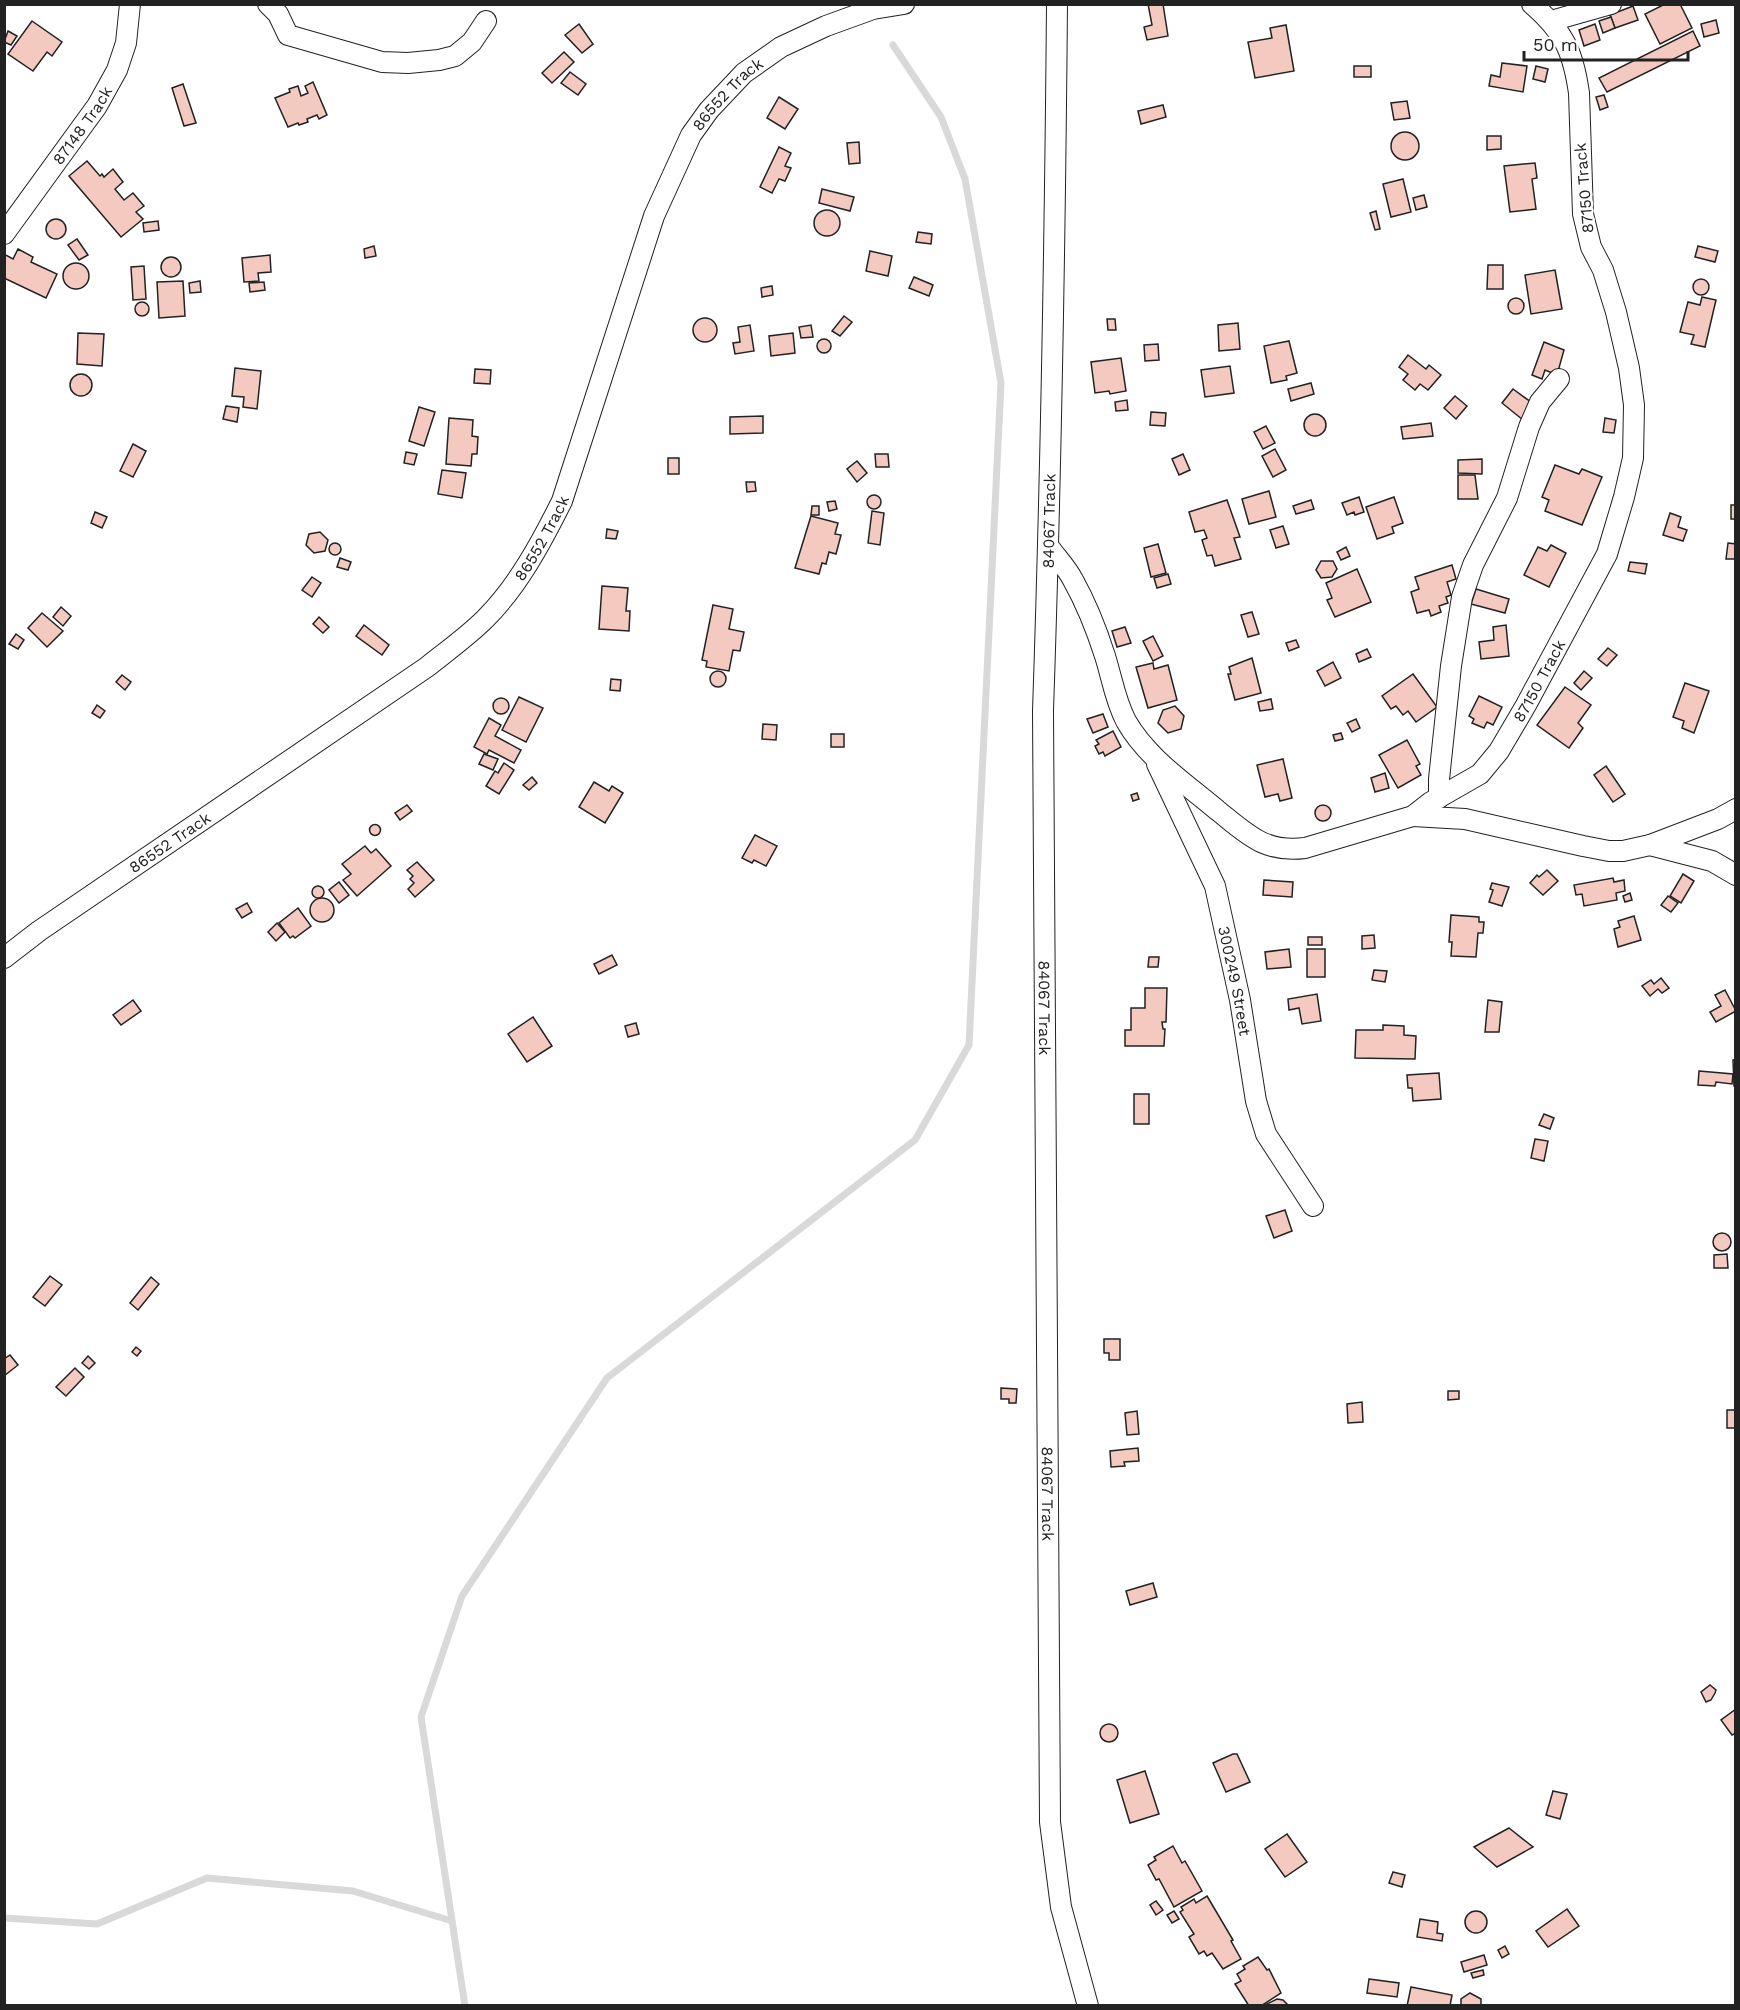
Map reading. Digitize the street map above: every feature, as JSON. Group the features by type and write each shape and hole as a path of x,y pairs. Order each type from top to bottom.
{"street":[{"name":"87148 Track","path":"4,234 97,106 117,70 126,43 130,4"},
{"path":"268,4 278,14 288,35 382,62 408,63 455,56 472,42 486,21"},
{"name":"86552 Track","path":"4,958 39,931 392,691 485,619 510,590 540,544 562,501 654,216 691,135 709,110 744,73 781,47 826,26 873,9 904,4"},
{"name":"84067 Track","path":"1057,4 1049,547 1042,711 1050,1822 1061,1907 1088,2006"},
{"name":"87150 Track","path":"1049,547 1073,579 1104,655 1120,709 1128,723 1153,756 1239,829 1262,844 1292,850 1305,848 1413,816 1480,774 1527,705 1607,554 1633,458 1634,405 1629,368 1616,312 1603,270 1591,248 1583,214 1579,93 1576,73 1565,42 1551,21 1532,4"},
{"path":"1551,21 1611,4"},
{"path":"1439,798 1438,779 1451,666 1462,597 1473,565 1507,498 1529,427 1540,402 1559,380"},
{"name":"300249 Street","path":"1153,756 1215,886 1240,1000 1256,1101 1266,1134 1312,1206"},
{"path":"1413,816 1465,819 1609,851 1623,851 1650,845 1718,819 1736,809"},
{"path":"1650,845 1712,861 1736,874"}],"building":[{"path":"1148,4 1163,4 1168,36 1147,40 1144,27 1152,25"},
{"path":"1665,4 1680,4 1692,28 1660,44 1645,14"},
{"path":"1633,6 1638,20 1615,28 1610,15"},
{"path":"1611,17 1615,28 1603,33 1599,21"},
{"path":"1716,20 1719,33 1704,37 1701,24"},
{"path":"32,21 62,42 52,56 47,52 33,71 8,54"},
{"path":"579,24 593,44 582,53 565,35"},
{"path":"1595,24 1600,40 1584,46 1579,30"},
{"path":"1286,25 1294,71 1255,78 1248,42 1272,38 1270,28"},
{"path":"8,31 17,36 11,45 4,42"},
{"path":"1693,31 1700,46 1607,92 1599,78"},
{"path":"564,52 574,62 552,83 542,73"},
{"path":"1502,63 1527,66 1523,92 1489,86 1491,75 1500,77"},
{"path":"1354,66 1371,66 1371,77 1354,77"},
{"path":"1536,66 1548,69 1545,82 1533,79"},
{"path":"570,72 586,84 578,95 561,83"},
{"path":"313,82 327,115 319,119 317,115 307,119 308,122 288,127 275,98 298,86 301,96 308,93 305,86"},
{"path":"183,84 196,123 184,126 172,88"},
{"path":"1604,95 1608,107 1600,110 1596,97"},
{"path":"779,97 798,109 785,129 767,118"},
{"path":"1407,101 1410,118 1394,120 1391,103"},
{"path":"1163,105 1166,117 1141,124 1138,111"},
{"path":"1405,132 1415,136 1419,146 1415,156 1405,160 1395,156 1391,146 1395,136"},
{"path":"1487,136 1501,136 1501,149 1487,150"},
{"path":"859,142 860,163 849,164 847,143"},
{"path":"779,147 791,153 785,166 791,168 785,181 779,179 772,193 760,187"},
{"path":"87,161 100,176 102,174 104,177 113,169 123,182 115,189 124,200 133,193 144,206 136,212 143,219 121,237 69,176"},
{"path":"1535,163 1537,178 1532,179 1536,209 1510,212 1504,166"},
{"path":"1403,179 1411,212 1391,217 1383,184"},
{"path":"822,189 854,197 850,211 819,203"},
{"path":"1424,195 1427,207 1416,210 1413,198"},
{"path":"827,210 836,214 840,223 836,232 827,236 818,232 814,223 818,214"},
{"path":"1376,211 1380,229 1375,230 1370,213"},
{"path":"56,219 63,222 66,229 63,236 56,239 49,236 46,229 49,222"},
{"path":"158,221 159,230 144,232 143,223"},
{"path":"918,232 932,234 931,244 916,242"},
{"path":"77,239 88,255 79,260 68,245"},
{"path":"374,246 376,256 365,258 364,249"},
{"path":"1698,246 1718,251 1715,262 1695,257"},
{"path":"18,249 33,257 31,262 57,274 46,298 4,278 4,254 13,259"},
{"path":"870,251 892,256 888,276 866,271"},
{"path":"270,255 271,272 258,273 259,281 244,282 242,258"},
{"path":"171,257 178,260 181,267 178,274 171,277 164,274 161,267 164,260"},
{"path":"76,263 85,267 89,276 85,285 76,289 67,285 63,276 67,267"},
{"path":"1488,265 1503,265 1503,289 1487,289"},
{"path":"144,266 146,299 133,300 131,267"},
{"path":"1555,270 1562,309 1531,314 1525,275"},
{"path":"914,277 933,285 929,296 909,288"},
{"path":"1698,279 1704,279 1709,287 1707,293 1698,295 1693,290 1693,284"},
{"path":"183,281 185,316 159,318 157,282"},
{"path":"200,281 201,292 190,293 189,283"},
{"path":"264,282 265,290 250,292 249,283"},
{"path":"772,286 773,295 762,297 761,288"},
{"path":"1702,297 1716,300 1705,347 1691,344 1694,335 1680,332 1688,302 1700,305"},
{"path":"1513,298 1519,298 1524,306 1522,312 1513,314 1508,309 1508,303"},
{"path":"142,302 147,304 149,309 147,314 142,316 137,314 135,309 137,304"},
{"path":"844,316 852,322 840,336 832,331"},
{"path":"705,318 710,319 716,325 716,335 710,341 705,342 700,341 694,335 693,330 694,325 700,319"},
{"path":"1107,319 1115,319 1116,330 1108,330"},
{"path":"1238,323 1240,349 1219,351 1218,325"},
{"path":"750,325 754,351 735,354 733,343 740,342 738,327"},
{"path":"811,325 813,337 801,338 799,327"},
{"path":"78,333 104,334 102,366 77,364"},
{"path":"793,333 795,353 771,356 769,336"},
{"path":"824,339 829,341 831,346 829,351 824,353 819,351 817,346 819,341"},
{"path":"1289,341 1297,373 1286,376 1287,380 1271,383 1264,346"},
{"path":"1544,342 1564,350 1557,375 1545,370 1542,379 1532,375"},
{"path":"1158,344 1159,360 1145,361 1144,345"},
{"path":"1408,355 1426,369 1429,365 1441,375 1428,390 1420,384 1415,390 1403,380 1408,374 1399,367"},
{"path":"1121,358 1126,391 1110,394 1109,391 1095,393 1091,362"},
{"path":"1230,366 1234,393 1205,397 1201,370"},
{"path":"235,368 261,371 257,409 243,407 244,397 232,396"},
{"path":"475,369 491,370 490,384 474,383"},
{"path":"81,374 89,377 92,385 89,393 81,396 73,393 70,385 73,377"},
{"path":"1311,383 1314,394 1291,401 1288,389"},
{"path":"1513,389 1535,405 1523,420 1502,403"},
{"path":"1455,396 1467,406 1456,419 1444,408"},
{"path":"1127,400 1128,410 1116,411 1115,402"},
{"path":"226,406 239,408 237,422 223,419"},
{"path":"419,407 435,412 424,446 409,441"},
{"path":"1151,412 1166,413 1165,426 1150,425"},
{"path":"1315,414 1323,417 1326,425 1323,433 1315,436 1307,433 1304,425 1307,417"},
{"path":"763,416 763,433 730,434 730,417"},
{"path":"449,418 473,420 472,436 478,437 477,454 472,454 471,466 446,464"},
{"path":"1605,418 1616,420 1614,433 1603,432"},
{"path":"1431,423 1433,436 1403,439 1401,427"},
{"path":"1266,426 1275,443 1263,449 1254,432"},
{"path":"133,444 146,451 133,477 120,471"},
{"path":"1275,449 1286,470 1273,477 1262,456"},
{"path":"406,452 417,454 414,465 404,463"},
{"path":"875,454 888,454 889,467 876,467"},
{"path":"1183,454 1190,470 1179,475 1172,459"},
{"path":"668,458 679,458 679,474 668,474"},
{"path":"1482,459 1482,474 1458,473 1458,460"},
{"path":"857,461 867,473 857,482 847,469"},
{"path":"1555,465 1579,474 1582,469 1602,477 1582,525 1545,511 1549,500 1542,497"},
{"path":"442,470 466,473 462,498 438,494"},
{"path":"1458,475 1475,475 1478,499 1458,499"},
{"path":"746,482 755,482 756,491 747,492"},
{"path":"1269,491 1276,517 1249,524 1242,499"},
{"path":"874,495 879,497 881,502 879,507 874,509 869,507 867,502 869,497"},
{"path":"1359,497 1364,512 1347,515 1342,503"},
{"path":"1394,497 1403,523 1392,527 1394,533 1377,539 1366,507"},
{"path":"1227,500 1240,537 1234,538 1241,559 1215,566 1212,555 1207,556 1202,540 1207,538 1204,530 1195,532 1189,512"},
{"path":"1311,500 1314,509 1296,514 1293,506"},
{"path":"835,501 837,509 829,511 827,502"},
{"path":"1731,505 1736,505 1736,519 1731,519"},
{"path":"812,506 819,506 819,515 811,515"},
{"path":"872,511 884,513 880,545 868,543"},
{"path":"95,512 107,517 102,528 91,523"},
{"path":"1670,513 1681,517 1678,527 1687,530 1683,541 1663,535"},
{"path":"811,516 838,523 835,534 841,535 836,554 829,552 826,564 822,563 819,574 795,568"},
{"path":"1283,526 1289,544 1276,548 1270,530"},
{"path":"607,529 618,531 616,539 606,538"},
{"path":"320,532 328,540 325,551 314,553 306,545 309,534"},
{"path":"335,543 341,549 335,555 329,549"},
{"path":"1728,543 1736,544 1736,559 1726,559"},
{"path":"1158,544 1166,573 1151,577 1144,548"},
{"path":"1551,545 1566,553 1549,587 1524,575 1538,547 1547,551"},
{"path":"1346,547 1350,556 1341,560 1337,552"},
{"path":"340,558 351,562 348,570 337,567"},
{"path":"1321,561 1333,561 1337,569 1332,577 1321,578 1316,570"},
{"path":"1630,562 1647,564 1645,574 1628,571"},
{"path":"1452,565 1456,579 1447,582 1451,595 1446,597 1448,603 1439,606 1441,612 1431,616 1429,610 1417,613 1411,592 1419,589 1415,577"},
{"path":"1357,569 1371,602 1335,617 1327,600 1332,598 1326,583"},
{"path":"1168,574 1171,584 1157,588 1154,578"},
{"path":"312,577 321,583 312,597 302,590"},
{"path":"602,586 628,588 626,611 630,611 629,631 599,629"},
{"path":"1476,589 1509,599 1505,613 1471,604"},
{"path":"713,605 733,609 729,629 744,632 740,651 733,650 729,671 706,667 707,661 702,660"},
{"path":"61,607 71,616 63,626 53,617"},
{"path":"1252,612 1259,634 1248,637 1241,615"},
{"path":"42,613 63,631 47,647 28,628"},
{"path":"319,617 329,627 323,633 313,624"},
{"path":"364,625 389,645 382,655 356,636"},
{"path":"1506,625 1509,656 1481,659 1479,642 1494,640 1493,627"},
{"path":"1125,627 1131,643 1117,647 1112,631"},
{"path":"16,634 24,640 18,649 9,644"},
{"path":"1153,636 1163,656 1153,661 1143,641"},
{"path":"1296,640 1299,647 1289,651 1286,643"},
{"path":"1608,648 1617,655 1607,666 1598,659"},
{"path":"1367,649 1371,657 1359,662 1356,654"},
{"path":"1252,658 1261,693 1235,700 1228,674 1231,674 1229,667"},
{"path":"1333,662 1341,678 1325,686 1317,671"},
{"path":"1153,663 1154,669 1168,665 1177,700 1148,708 1136,667"},
{"path":"718,671 726,679 718,687 710,679"},
{"path":"1584,671 1592,678 1581,690 1574,683"},
{"path":"1413,674 1437,707 1416,722 1408,711 1403,715 1396,706 1391,709 1382,696"},
{"path":"122,675 131,682 125,690 116,682"},
{"path":"611,679 621,680 620,691 610,690"},
{"path":"1685,683 1709,691 1694,733 1682,728 1684,721 1673,717"},
{"path":"1565,687 1591,705 1578,723 1583,728 1569,748 1537,725"},
{"path":"1479,696 1502,707 1493,725 1487,722 1484,728 1472,723 1474,719 1469,716"},
{"path":"519,697 543,708 526,742 502,730"},
{"path":"501,698 507,700 509,706 507,712 501,714 495,712 493,706 495,700"},
{"path":"1271,699 1273,709 1260,711 1258,702"},
{"path":"97,705 105,711 100,718 92,713"},
{"path":"1175,706 1184,716 1181,729 1168,733 1158,723 1163,710"},
{"path":"1103,714 1108,727 1093,733 1087,719"},
{"path":"489,718 501,725 495,736 521,750 514,763 489,750 487,754 474,747"},
{"path":"1356,719 1360,728 1352,732 1347,723"},
{"path":"763,724 777,725 776,740 762,739"},
{"path":"1113,731 1121,747 1105,756 1103,752 1099,754 1095,746 1099,744 1096,740"},
{"path":"1341,733 1343,739 1335,741 1333,735"},
{"path":"831,734 844,734 844,747 831,747"},
{"path":"1407,740 1420,764 1416,766 1421,775 1398,788 1379,755"},
{"path":"484,754 498,759 493,770 479,764"},
{"path":"1283,759 1292,798 1280,801 1278,794 1265,797 1257,765"},
{"path":"504,763 514,770 499,794 486,786 495,771 498,773"},
{"path":"1606,766 1625,794 1613,802 1594,775"},
{"path":"1385,773 1389,788 1375,792 1371,778"},
{"path":"532,777 537,783 529,790 523,785"},
{"path":"594,782 609,791 612,786 623,793 605,823 579,807"},
{"path":"1137,793 1139,799 1133,801 1131,795"},
{"path":"407,805 412,811 400,820 395,813"},
{"path":"1323,805 1331,813 1323,821 1315,813"},
{"path":"375,824 381,830 375,836 369,830"},
{"path":"755,835 777,846 766,866 754,860 752,863 742,858"},
{"path":"365,846 371,853 376,849 391,866 357,896 343,880 351,874 342,864"},
{"path":"417,862 434,880 415,897 408,889 414,883 410,879 413,876 407,870"},
{"path":"1547,870 1558,881 1543,895 1530,883 1537,875 1539,877"},
{"path":"1683,874 1694,881 1681,903 1670,896"},
{"path":"1613,878 1614,882 1624,880 1625,891 1616,893 1617,900 1584,906 1582,894 1576,895 1574,885"},
{"path":"1264,880 1293,882 1292,897 1263,895"},
{"path":"339,882 349,895 339,903 329,890"},
{"path":"1492,883 1509,887 1502,906 1489,902 1493,890 1490,889"},
{"path":"320,886 324,892 320,898 316,898 312,890"},
{"path":"1630,893 1632,900 1625,902 1623,896"},
{"path":"1668,896 1678,903 1671,912 1661,905"},
{"path":"322,898 330,902 334,910 330,918 322,922 314,918 310,910 314,902"},
{"path":"247,903 252,912 242,918 236,909"},
{"path":"298,908 311,926 295,938 293,936 290,938 279,923"},
{"path":"1451,915 1479,917 1479,922 1484,922 1483,933 1478,933 1476,957 1451,956 1452,942 1449,942"},
{"path":"1634,916 1641,940 1618,947 1614,929 1620,927 1618,921"},
{"path":"277,923 285,932 276,941 268,932"},
{"path":"1374,935 1375,948 1362,949 1362,936"},
{"path":"1308,937 1322,937 1322,945 1308,945"},
{"path":"1289,949 1291,967 1267,969 1265,952"},
{"path":"1307,949 1325,949 1325,977 1307,977"},
{"path":"612,955 617,965 599,974 594,964"},
{"path":"1149,957 1159,957 1158,967 1148,967"},
{"path":"1374,970 1387,971 1385,982 1372,980"},
{"path":"1661,978 1669,988 1662,993 1658,989 1650,996 1642,986 1651,980 1654,984"},
{"path":"1145,988 1167,988 1166,1022 1162,1022 1163,1029 1165,1029 1164,1046 1125,1046 1125,1030 1131,1030 1131,1008 1145,1008"},
{"path":"1725,990 1736,1011 1716,1022 1710,1012 1721,1006 1715,995"},
{"path":"1317,994 1321,1021 1302,1024 1299,1008 1289,1010 1288,999"},
{"path":"133,1000 141,1011 121,1025 113,1015"},
{"path":"1488,1000 1502,1002 1499,1032 1485,1032"},
{"path":"533,1017 552,1046 527,1062 508,1034"},
{"path":"636,1023 639,1034 628,1037 625,1026"},
{"path":"1383,1025 1404,1026 1404,1035 1416,1036 1415,1059 1355,1058 1356,1030 1383,1030"},
{"path":"1736,1059 1736,1086 1734,1086 1733,1060"},
{"path":"1699,1071 1733,1074 1732,1084 1716,1082 1715,1086 1698,1085"},
{"path":"1439,1073 1441,1099 1413,1101 1412,1088 1408,1088 1407,1075"},
{"path":"1134,1094 1149,1094 1149,1124 1134,1124"},
{"path":"1544,1114 1554,1118 1550,1129 1539,1125"},
{"path":"1535,1139 1548,1141 1544,1161 1531,1158"},
{"path":"1285,1210 1292,1231 1274,1238 1266,1216"},
{"path":"1722,1233 1728,1236 1731,1242 1728,1248 1722,1251 1716,1248 1713,1242 1716,1236"},
{"path":"1727,1254 1728,1268 1714,1268 1714,1255"},
{"path":"50,1276 62,1285 45,1306 33,1297"},
{"path":"151,1277 159,1284 138,1310 130,1303"},
{"path":"1104,1339 1120,1339 1120,1360 1109,1360 1109,1353 1104,1353"},
{"path":"136,1347 141,1351 137,1356 132,1352"},
{"path":"10,1355 18,1365 4,1376 4,1359"},
{"path":"88,1356 95,1363 89,1369 82,1363"},
{"path":"75,1368 84,1377 66,1396 56,1387"},
{"path":"1001,1388 1017,1389 1016,1403 1009,1403 1009,1399 1001,1399"},
{"path":"1448,1391 1459,1391 1459,1399 1448,1400"},
{"path":"1362,1402 1363,1422 1348,1423 1347,1404"},
{"path":"1727,1410 1736,1410 1736,1428 1727,1428"},
{"path":"1137,1411 1139,1434 1127,1435 1125,1413"},
{"path":"1138,1448 1139,1461 1124,1462 1125,1466 1111,1467 1110,1451"},
{"path":"1153,1583 1157,1597 1130,1605 1126,1591"},
{"path":"1710,1685 1716,1690 1711,1700 1706,1702 1701,1692"},
{"path":"1736,1709 1736,1733 1732,1735 1721,1720"},
{"path":"1109,1724 1115,1727 1118,1733 1115,1739 1109,1742 1103,1739 1100,1733 1103,1727"},
{"path":"1237,1754 1250,1782 1226,1792 1213,1763"},
{"path":"1145,1771 1159,1814 1130,1823 1117,1780"},
{"path":"1553,1791 1567,1794 1560,1819 1546,1815"},
{"path":"1509,1828 1533,1847 1497,1867 1474,1847"},
{"path":"1287,1834 1307,1862 1285,1877 1265,1849"},
{"path":"1173,1846 1182,1863 1185,1861 1202,1891 1174,1907 1159,1879 1156,1880 1148,1865 1156,1860 1154,1857"},
{"path":"1393,1872 1405,1875 1402,1887 1389,1883"},
{"path":"1207,1896 1233,1940 1231,1941 1241,1959 1223,1969 1212,1953 1207,1956 1204,1951 1199,1954 1189,1937 1194,1934 1180,1912 1183,1910 1181,1907 1194,1899 1196,1903"},
{"path":"1156,1901 1163,1910 1156,1915 1150,1905"},
{"path":"1567,1909 1579,1926 1548,1947 1536,1931"},
{"path":"1174,1911 1179,1919 1172,1923 1167,1915"},
{"path":"1476,1911 1484,1914 1487,1922 1484,1930 1476,1933 1468,1930 1465,1922 1468,1914"},
{"path":"1420,1919 1438,1922 1437,1933 1443,1934 1442,1941 1417,1937"},
{"path":"1505,1946 1509,1954 1502,1958 1498,1950"},
{"path":"1484,1955 1487,1965 1464,1972 1461,1962"},
{"path":"1258,1957 1267,1970 1269,1969 1281,1993 1261,2006 1249,2006 1235,1984 1241,1981 1237,1974 1245,1969 1243,1966"},
{"path":"1483,1970 1484,1975 1473,1978 1471,1973"},
{"path":"1369,1979 1399,1983 1397,1997 1367,1993"},
{"path":"1411,1987 1452,1995 1450,2006 1407,2006"},
{"path":"1470,1993 1481,1999 1481,2006 1461,2006 1461,1999"},
{"path":"1277,1999 1283,2000 1289,2006 1263,2006"}],"waterway":[{"path":"465,2006 421,1717 462,1596 607,1378 915,1140 969,1045 1001,383 965,179 941,117 893,45"},
{"path":"4,1918 97,1924 207,1878 353,1891 452,1921"}]}
